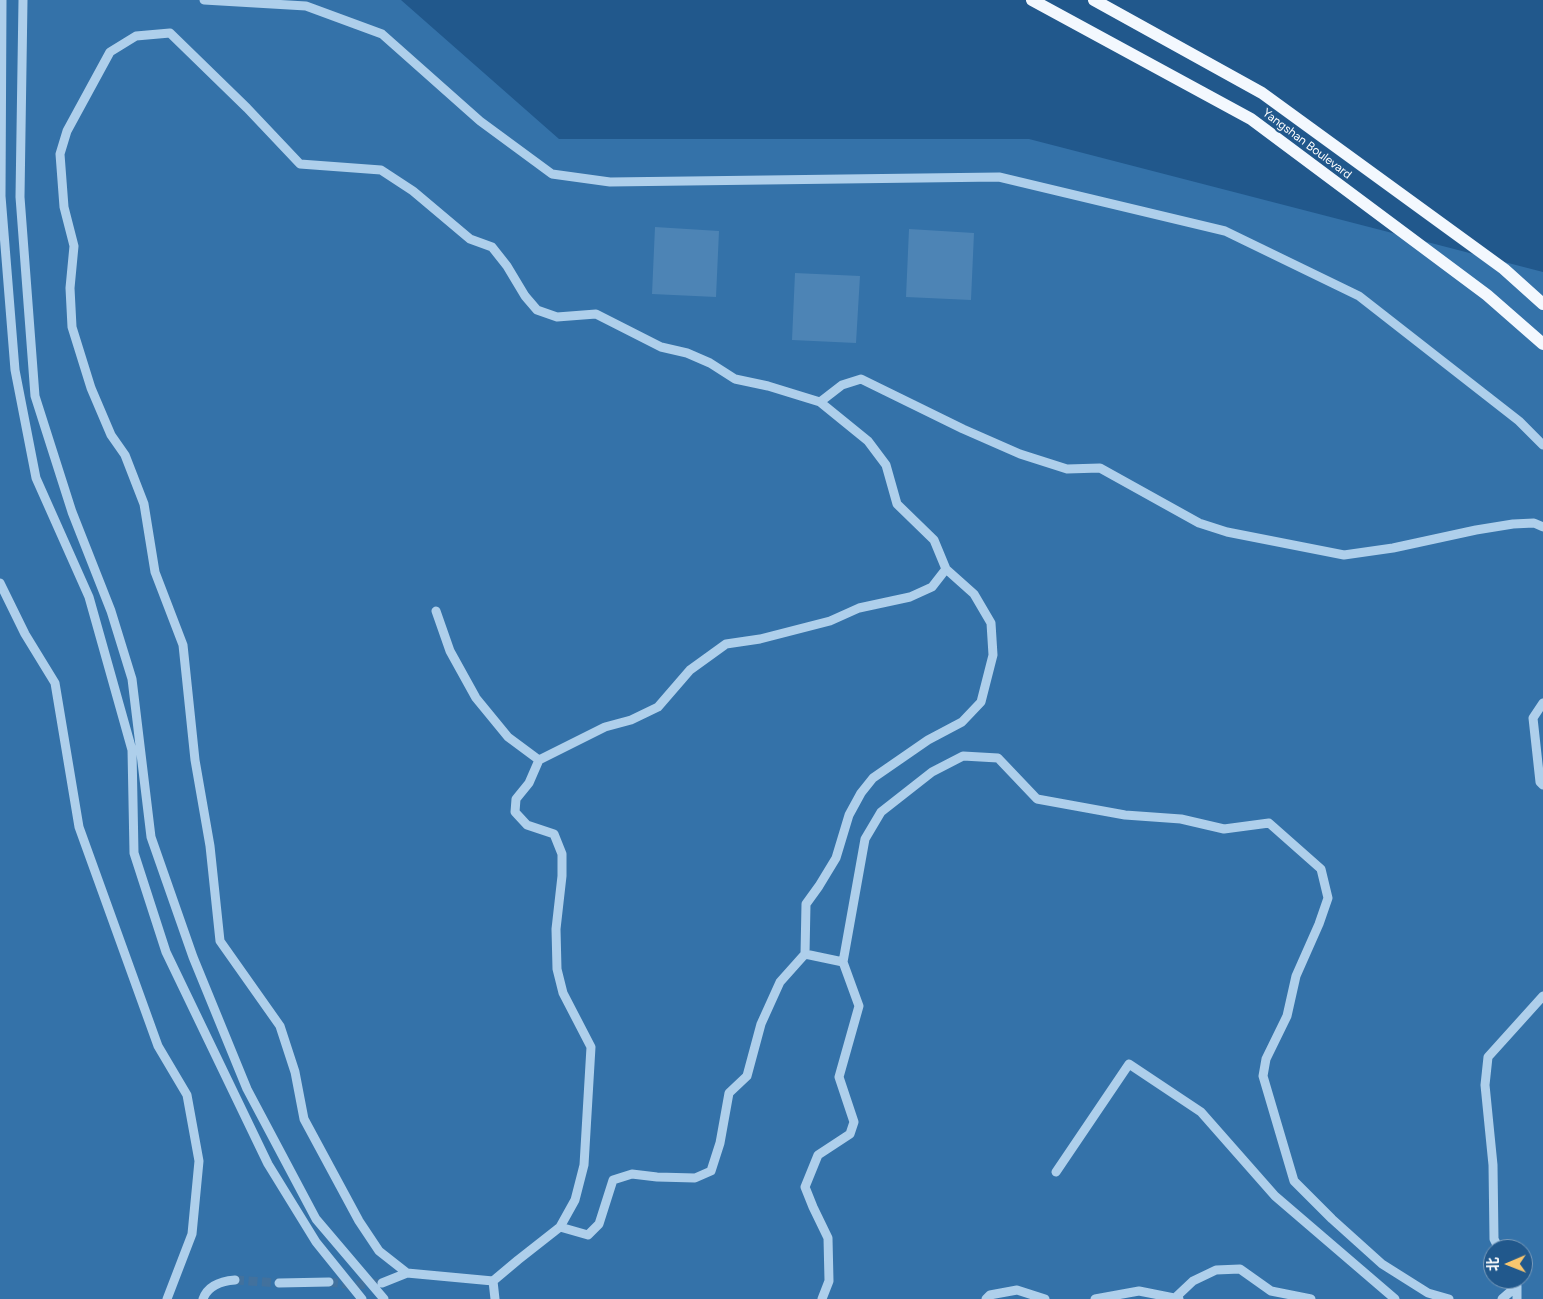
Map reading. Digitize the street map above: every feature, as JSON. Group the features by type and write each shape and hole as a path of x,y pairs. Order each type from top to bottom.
{"main road":[{"name":"Yangshan Boulevard","path":"1032,0 1251,119 1487,295 1543,344"},
{"name":"Yangshan Boulevard","path":"1094,0 1262,93 1504,270 1543,304"}],"street":[{"path":"2,0 1,196 15,370 36,478 89,597 132,750 134,853 166,952 268,1164 316,1242 362,1299"},
{"path":"23,0 20,197 35,396 72,512 111,611 132,679 152,837 193,958 246,1088 316,1220 384,1299"},
{"path":"204,0 306,6 382,34 480,121 552,174 610,182 999,177 1225,232 1359,296 1519,421 1543,445"},
{"path":"407,1273 380,1251 359,1221 304,1119 295,1072 280,1026 220,941 210,846 194,760 183,645 155,572 144,504 125,455 111,435 91,388 72,327 70,288 74,246 64,207 60,154 67,131 110,52 136,36 170,33 247,108 300,164 381,170 413,191 470,239 492,247 507,266 525,296 537,310 557,317 596,314 661,347 687,353 710,363 735,379 768,386 820,402 868,441 886,465 897,504 934,540 946,569 974,594 991,623 994,655 981,702 962,722 928,740 874,778 861,792 849,815 836,858 806,904 805,954 780,982 761,1024 747,1076 729,1093 720,1143 710,1170 694,1178 632,1174 613,1180 599,1224 588,1235 560,1227"},
{"path":"820,402 842,385 861,380 1020,454 1066,469 1100,468 1199,523 1227,532 1344,555 1393,548 1512,524 1534,523 1543,527"},
{"path":"382,1282 407,1273 493,1281 560,1227 575,1200 584,1165 591,1047 563,993 557,969 556,929 562,876 562,854 554,834 527,825 515,812 516,798 529,783 539,760 605,727 631,720 658,707 690,670 726,644 760,639 821,624 859,608 910,597 932,587 946,569"},
{"path":"0,582 25,634 55,683 80,827 158,1046 187,1095 199,1161 192,1234 167,1299"},
{"path":"436,611 450,651 476,698 508,737 539,760"},
{"path":"1543,703 1533,718 1540,782 1543,785"},
{"path":"822,1299 829,1281 828,1238 805,1187 818,1155 850,1134 854,1122 839,1077 859,1006 843,962 865,839 881,812 932,772 963,756 998,758 1036,799 1124,815 1181,819 1224,829 1269,823 1321,870 1328,898 1319,924 1296,976 1287,1016 1266,1059 1263,1076 1294,1181 1382,1264 1428,1293 1449,1299"},
{"path":"805,954 843,962"},
{"path":"1494,1239 1492,1165 1486,1085 1488,1057 1543,996"},
{"path":"1056,1172 1129,1064 1201,1112 1275,1196 1395,1299"},
{"path":"1094,1299 1139,1291 1177,1298 1193,1281 1216,1270 1240,1269 1271,1291 1311,1299"},
{"path":"203,1299 205,1293 221,1281 235,1280"},
{"path":"493,1281 495,1299"},
{"path":"279,1283 329,1282"},
{"path":"1502,1299 1510,1289"},
{"path":"986,1299 990,1295 1017,1290 1045,1299"}],"shaded area":[{"path":"0,0 401,0 559,139 1029,139 1543,272 1543,1299 0,1299"}],"building":[{"path":"655,227 719,231 716,297 652,294"},
{"path":"909,229 974,233 971,300 906,297"},
{"path":"795,273 860,276 856,343 792,340"}],"tunnel":[{"path":"235,1280 279,1283"},
{"path":"329,1282 355,1285 382,1283"}]}
